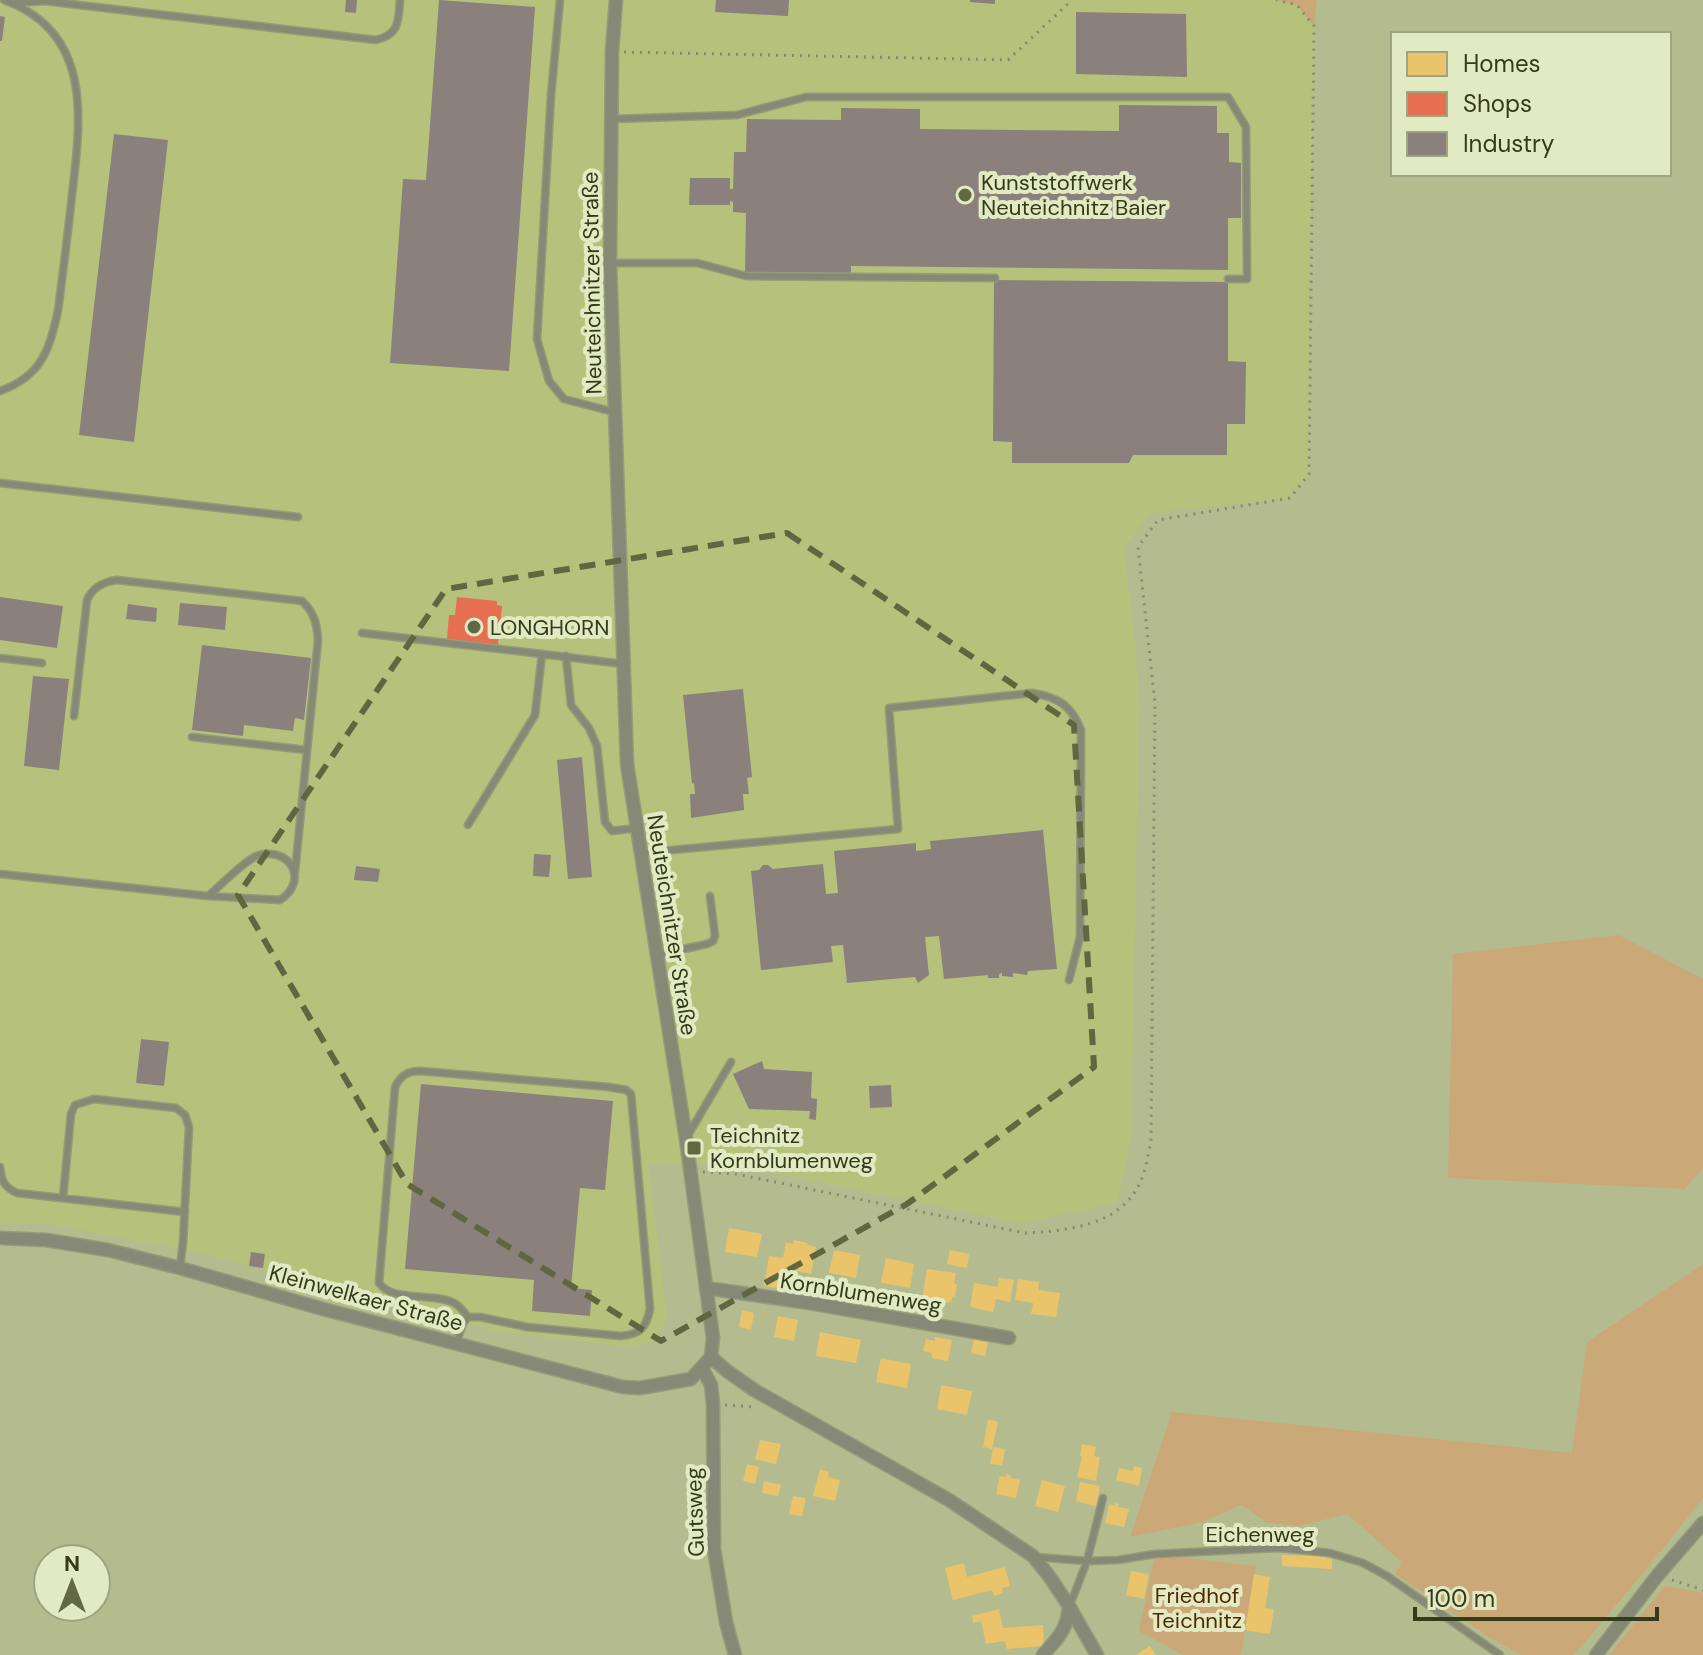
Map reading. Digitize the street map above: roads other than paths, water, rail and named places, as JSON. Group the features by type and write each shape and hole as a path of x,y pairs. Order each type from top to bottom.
{"street":[{"name":"Neuteichnitzer Straße","path":"616,0 612,52 610,263 627,764 686,1139 713,1338 711,1357"},
{"name":"Kleinwelkaer Straße","path":"0,1238 46,1240 108,1250 623,1387 640,1388 691,1379 711,1357"},
{"name":"Kornblumenweg","path":"706,1288 1009,1338"},
{"path":"711,1357 754,1390 949,1500 1033,1556 1069,1606 1097,1655"},
{"name":"Gutsweg","path":"702,1368 711,1385 713,1404 714,1549 726,1622 735,1655"},
{"path":"1596,1655 1703,1523"},
{"path":"1043,1655 1068,1623 1069,1606"},
{"path":"1086,1655 1087,1638"}],"lane":[{"path":"0,391 16,384 36,367 46,354 52,338 60,297 79,134 77,88 64,48 35,16 4,0"},
{"path":"14,3 94,4 376,40 394,32 398,25 400,0"},
{"path":"560,0 551,95 537,339 549,381 564,399 614,412"},
{"path":"611,119 737,115 806,97 1228,97 1246,127 1247,279 1228,279"},
{"path":"610,263 697,263 746,276 995,278"},
{"path":"0,483 298,517"},
{"path":"0,874 208,896 280,900 294,886 318,640 318,627 309,607 302,601 117,580 99,586 91,591 87,600 74,716"},
{"path":"362,633 623,664"},
{"path":"468,825 535,715 542,654"},
{"path":"566,656 571,705 589,728 597,746 605,822 612,831 636,828"},
{"path":"0,658 42,663"},
{"path":"640,853 898,829 889,708 1033,693 1052,697 1075,714 1081,730 1080,937 1069,980"},
{"path":"192,737 307,750"},
{"path":"208,896 258,855 275,855 289,861 295,872"},
{"path":"656,955 713,941 710,896"},
{"path":"686,1139 731,1062"},
{"path":"420,1071 609,1087 629,1092 650,1309 647,1324 635,1335 621,1336 527,1327 468,1317 452,1302 392,1292 381,1288 379,1283 395,1087 399,1079 406,1073 420,1071"},
{"path":"63,1198 71,1114 75,1105 94,1099 176,1108 185,1115 189,1127 180,1268"},
{"path":"0,1167 1,1177 8,1189 17,1193 185,1212"},
{"path":"456,1344 468,1317"},
{"path":"1069,1606 1087,1561 1103,1498"},
{"name":"Eichenweg","path":"1033,1556 1087,1561 1279,1548 1330,1553 1363,1563 1387,1576 1500,1655"}],"place":[{"name":"Kunststoffwerk Neuteichnitz Baier","path":"965,195"},
{"name":"LONGHORN","path":"474,627"},
{"name":"Teichnitz Kornblumenweg","path":"694,1148"}],"park label":[{"name":"Friedhof Teichnitz","path":"1197,1608"}]}
